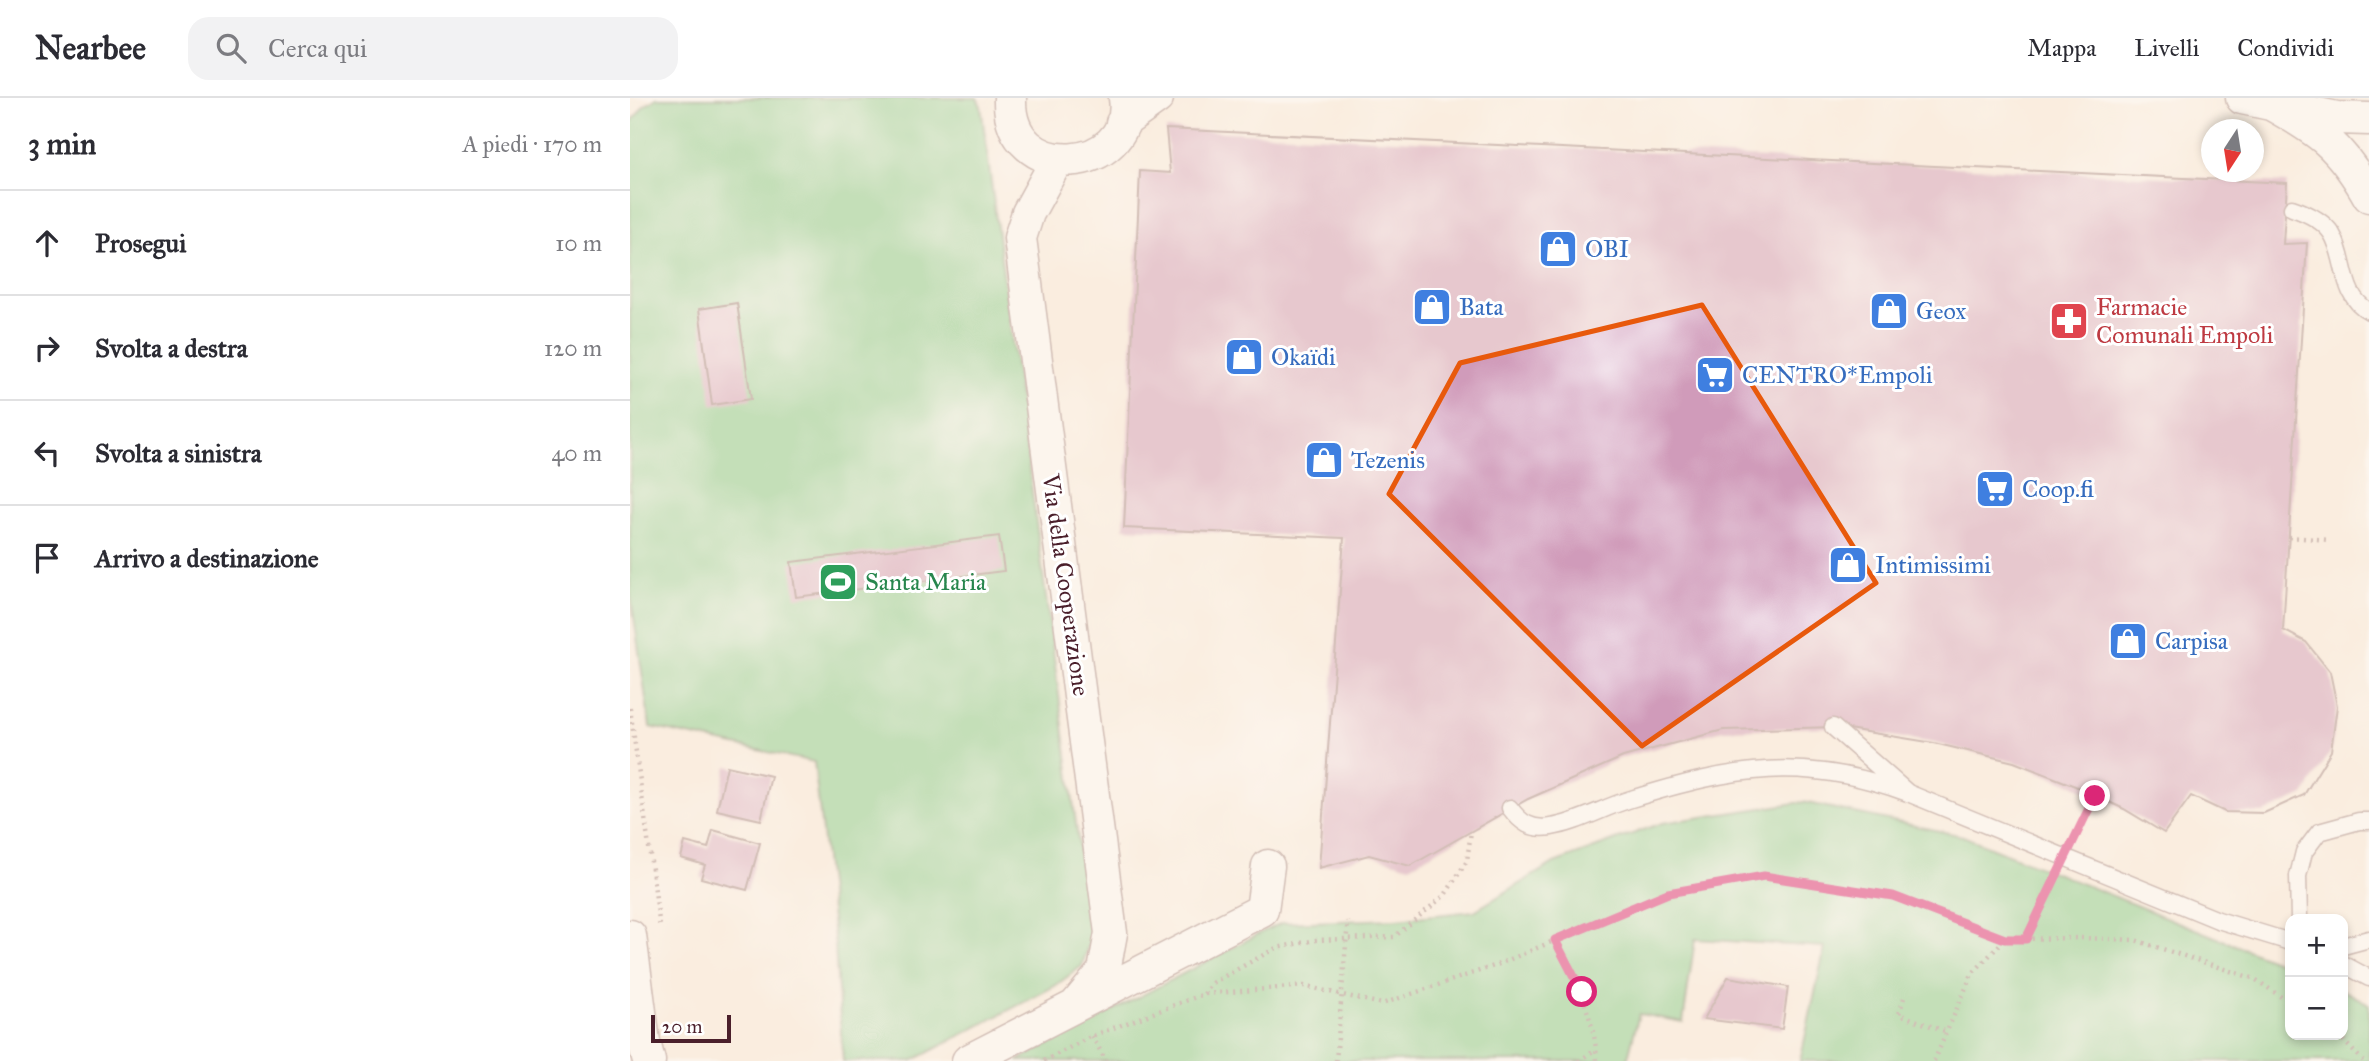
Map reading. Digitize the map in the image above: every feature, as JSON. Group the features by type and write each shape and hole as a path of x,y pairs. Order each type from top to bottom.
{"street":[{"path":"1006,103 1015,129 1026,144 1040,154 1057,160 1073,161 1089,158 1104,149 1115,137 1124,110 1157,98"},
{"path":"2255,101 2337,118 2369,119"},
{"path":"2255,101 2307,124 2330,142 2351,164 2369,195"},
{"path":"2369,140 2362,163 2363,181 2369,195"},
{"name":"Via della Cooperazione","path":"1057,160 1028,213 1020,238 1111,933 1104,971 1075,1006"},
{"name":"Via della Cooperazione","path":"968,1061 1262,910 1268,866"},
{"path":"630,936 645,1055"}],"lane":[{"path":"2292,208 2316,217 2333,235 2347,283 2358,305 2369,311"},
{"path":"1833,727 1908,793"},
{"path":"1510,808 1519,821 1527,826 1551,827 1705,777 1764,769 1841,774 1908,793 2218,920 2285,940"},
{"path":"2299,914 2298,876 2304,852 2319,832 2359,821 2369,821"},
{"path":"2348,945 2369,939"},
{"path":"2348,947 2369,947"},
{"path":"2348,967 2369,978"}],"path":[{"path":"2289,537 2329,540"},
{"path":"630,708 661,939"},
{"path":"2026,939 2095,796"},
{"path":"1204,994 1214,982 1276,948 1316,940 1394,937 1445,895 1468,861 1471,831"},
{"path":"1045,1061 1092,1037 1204,994 1304,986 1382,1004 1494,966 1668,893 1764,876 1893,896 2005,939 2134,940 2255,979 2285,1000"},
{"path":"1336,1061 1348,921"},
{"path":"1934,1061 1972,974 2005,939"},
{"path":"1555,940 1582,992 1597,1061"},
{"path":"1905,998 1899,1014 1947,1032"},
{"path":"1092,1037 1106,1061"},
{"path":"2342,1040 2363,1061"},
{"path":"1579,1061 1596,1049"}],"highlighted area":[{"path":"1702,305 1876,583 1642,746 1389,494 1460,363"}],"green space":[{"name":"Santa Maria","path":"657,98 977,98 981,106 1091,937 1082,966 1055,986 912,1061 843,1061 835,946 814,762 650,727 630,590 630,124 644,106"},
{"path":"1803,802 1963,836 2285,965 2285,1040 2348,1040 2348,993 2369,1004 2369,1061 1800,1061 1825,947 1695,939 1683,1022 1639,1014 1627,1061 1017,1061 1282,923 1396,919 1474,911 1554,863 1662,823"}],"building":[{"name":"CENTRO*Empoli","path":"1166,129 2201,179 2201,182 2287,183 2283,244 2307,243 2283,630 2306,642 2330,672 2337,706 2331,751 2304,795 2264,813 2225,812 2191,796 2164,833 2124,809 2014,762 1934,743 1836,727 1723,730 1623,757 1528,799 1410,866 1369,855 1319,868 1344,538 1124,528 1140,171 1170,173"},
{"path":"737,303 751,399 712,405 699,309"},
{"path":"999,536 1004,571 796,597 791,562"},
{"path":"727,766 771,776 761,820 717,810"},
{"path":"713,830 760,843 747,890 701,878 705,865 681,858 685,842 708,848"},
{"path":"1728,977 1788,987 1782,1029 1704,1019"}],"place":[{"name":"OBI","path":"1558,249"},
{"name":"Bata","path":"1432,307"},
{"name":"Geox","path":"1889,311"},
{"name":"Farmacie Comunali Empoli","path":"2069,321"},
{"name":"Okaïdi","path":"1244,357"},
{"name":"CENTRO*Empoli","path":"1715,375"},
{"name":"Tezenis","path":"1324,460"},
{"name":"Coop.fi","path":"1995,489"},
{"name":"Intimissimi","path":"1848,565"},
{"name":"Santa Maria","path":"838,582"},
{"name":"Carpisa","path":"2128,641"}],"route":[{"path":"1582,992 1555,940 1668,893 1764,876 1893,896 2005,939 2026,939 2095,796"}]}
